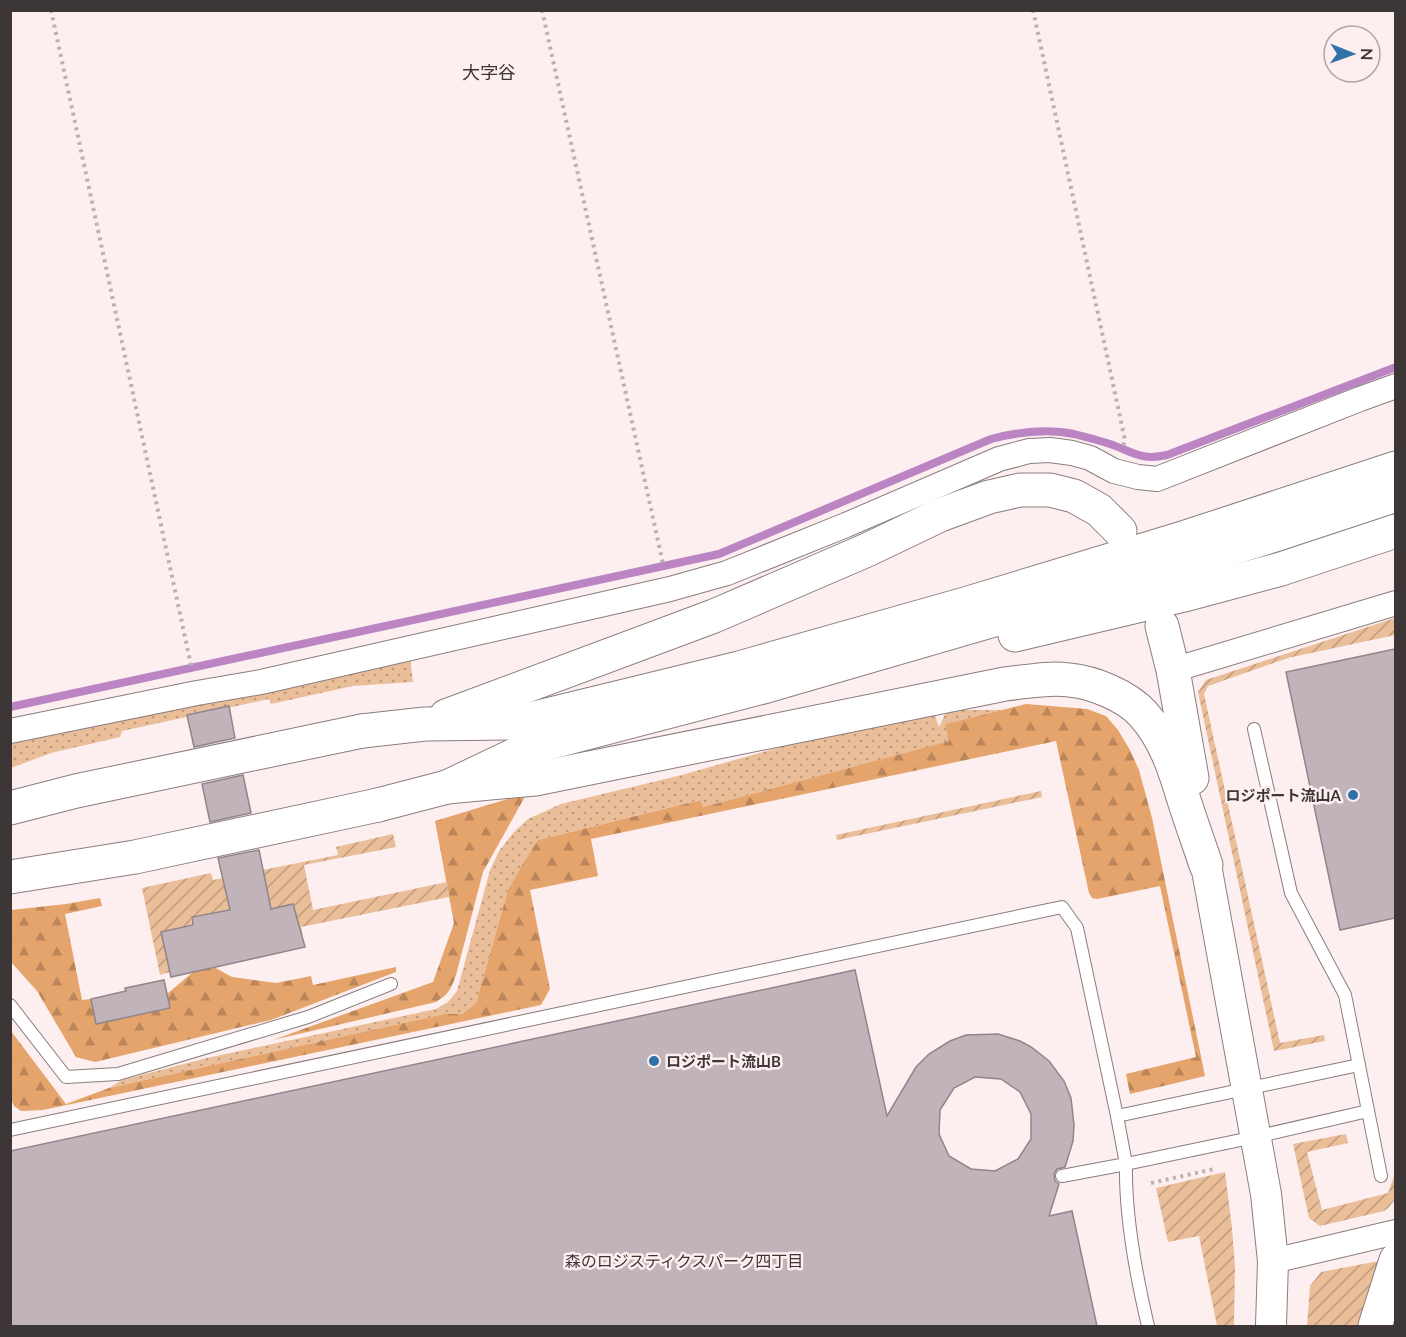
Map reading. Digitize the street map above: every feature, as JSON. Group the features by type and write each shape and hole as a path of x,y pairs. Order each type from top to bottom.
{"main road":[{"path":"1186,537 1304,483 1395,449"},
{"path":"10,808 76,791 362,731 425,724 514,723 727,671 965,604 1186,537 1395,468"},
{"path":"425,724 714,616 867,550 940,515 989,496 1020,489 1050,490 1074,496 1099,510 1120,531"},
{"path":"447,787 529,748 767,686 1103,588 1395,495"},
{"path":"767,686 975,644 1173,598 1281,569 1395,531"},
{"path":"1162,626 1173,670 1206,866"},
{"path":"10,877 135,856 378,805 447,787 535,779 1005,684 1041,680 1070,680 1096,686 1122,698 1143,713 1164,743 1206,866"},
{"path":"1375,1326 1395,1260"}],"street":[{"path":"10,731 261,682 670,589 727,573 999,459 1029,451 1050,450 1072,453 1090,458 1114,471 1157,479 1395,386"},
{"path":"1173,670 1395,603"},
{"path":"1206,866 1266,1194 1273,1261 1271,1326"},
{"path":"1273,1261 1395,1232"}],"lane":[{"path":"1254,729 1291,892 1346,995 1381,1176"},
{"path":"10,1130 1062,907 1077,928 1117,1116 1126,1164 1126,1191 1140,1290 1148,1326"},
{"path":"10,1005 66,1077 118,1074 308,1017 391,984"},
{"path":"1117,1116 1359,1065"},
{"path":"1062,1176 1256,1137 1368,1111"}],"path":[{"path":"51,10 189,656"},
{"path":"542,10 662,558"},
{"path":"1034,10 1125,441"},
{"path":"1151,1183 1218,1168"}],"shaded area":[{"path":"1395,618 1395,635 1288,658 1208,686 1204,694 1280,1043 1324,1035 1325,1041 1274,1051 1198,692 1206,680"},
{"path":"410,658 413,682 353,686 271,704 269,699 122,731 120,737 51,753 11,768 11,743"},
{"path":"943,710 1002,710 945,724 950,741 703,807 699,800 538,840 508,890 476,1003 462,1014 444,1014 109,1088 122,1080 207,1058 436,1009 448,1002 457,991 490,870 499,851 528,819 561,804 678,776 823,735 934,712 939,727 945,714"},
{"path":"1041,791 1042,797 837,840 836,835"},
{"path":"393,834 396,847 304,865 313,910 447,882 449,897 301,927 303,936 294,938 292,904 207,923 206,916 191,919 192,925 161,932 170,972 160,975 142,888 211,873 213,880 338,855 336,847"},
{"path":"1346,1134 1348,1143 1307,1152 1322,1210 1388,1193 1395,1173 1395,1199 1384,1211 1320,1226 1309,1218 1293,1144"},
{"path":"1225,1172 1235,1266 1234,1326 1217,1326 1199,1236 1168,1242 1156,1188"},
{"path":"1384,1260 1363,1326 1307,1326 1310,1286 1321,1272"}],"green space":[{"path":"1026,704 1087,709 1106,716 1130,750 1139,770 1152,818 1205,1076 1130,1094 1126,1074 1196,1057 1160,886 1097,899 1092,898 1089,893 1056,741 591,839 598,876 530,890 550,989 541,1005 43,1110 21,1111 14,1106 11,1099 11,1031 66,1104 109,1088 444,1014 462,1014 476,1003 508,890 538,840 700,800 703,807 949,741 945,724"},
{"path":"527,793 483,872 456,975 447,994 436,1002 273,1040 433,982 454,923 435,821"},
{"path":"100,898 102,906 65,914 82,1000 91,999 96,1023 170,1008 167,994 193,972 214,967 232,977 276,983 311,976 313,985 396,967 396,972 271,1020 95,1062 76,1057 37,991 11,962 11,910"}],"building":[{"name":"ロジポート流山A","path":"1395,649 1395,918 1340,930 1286,672"},
{"path":"229,706 235,738 194,747 187,715"},
{"path":"243,775 251,813 210,822 202,784"},
{"path":"259,850 271,909 293,904 305,947 171,977 161,932 193,925 192,917 230,910 218,858"},
{"name":"ロジポート流山B","path":"855,970 887,1116 916,1067 929,1054 950,1041 966,1035 998,1034 1020,1041 1049,1061 1064,1081 1071,1098 1073,1141 1065,1167 1057,1169 1054,1174 1055,1181 1059,1184 1049,1216 1072,1211 1097,1326 10,1326 10,1151","holes":["975,1077 1001,1079 1020,1092 1031,1114 1031,1139 1018,1159 995,1171 971,1169 949,1156 939,1134 940,1110 954,1088"]},
{"path":"164,980 170,1008 96,1024 91,999 126,991 125,988"}],"waterway":[{"path":"10,707 719,554 991,439 1022,433 1053,431 1074,434 1144,456 1167,455 1396,367"}],"place":[{"name":"ロジポート流山A","path":"1353,795"},
{"name":"ロジポート流山B","path":"654,1061"}],"district":[{"name":"大字谷","path":"489,72"},
{"name":"森のロジスティクスパーク四丁目","path":"684,1260"}]}
